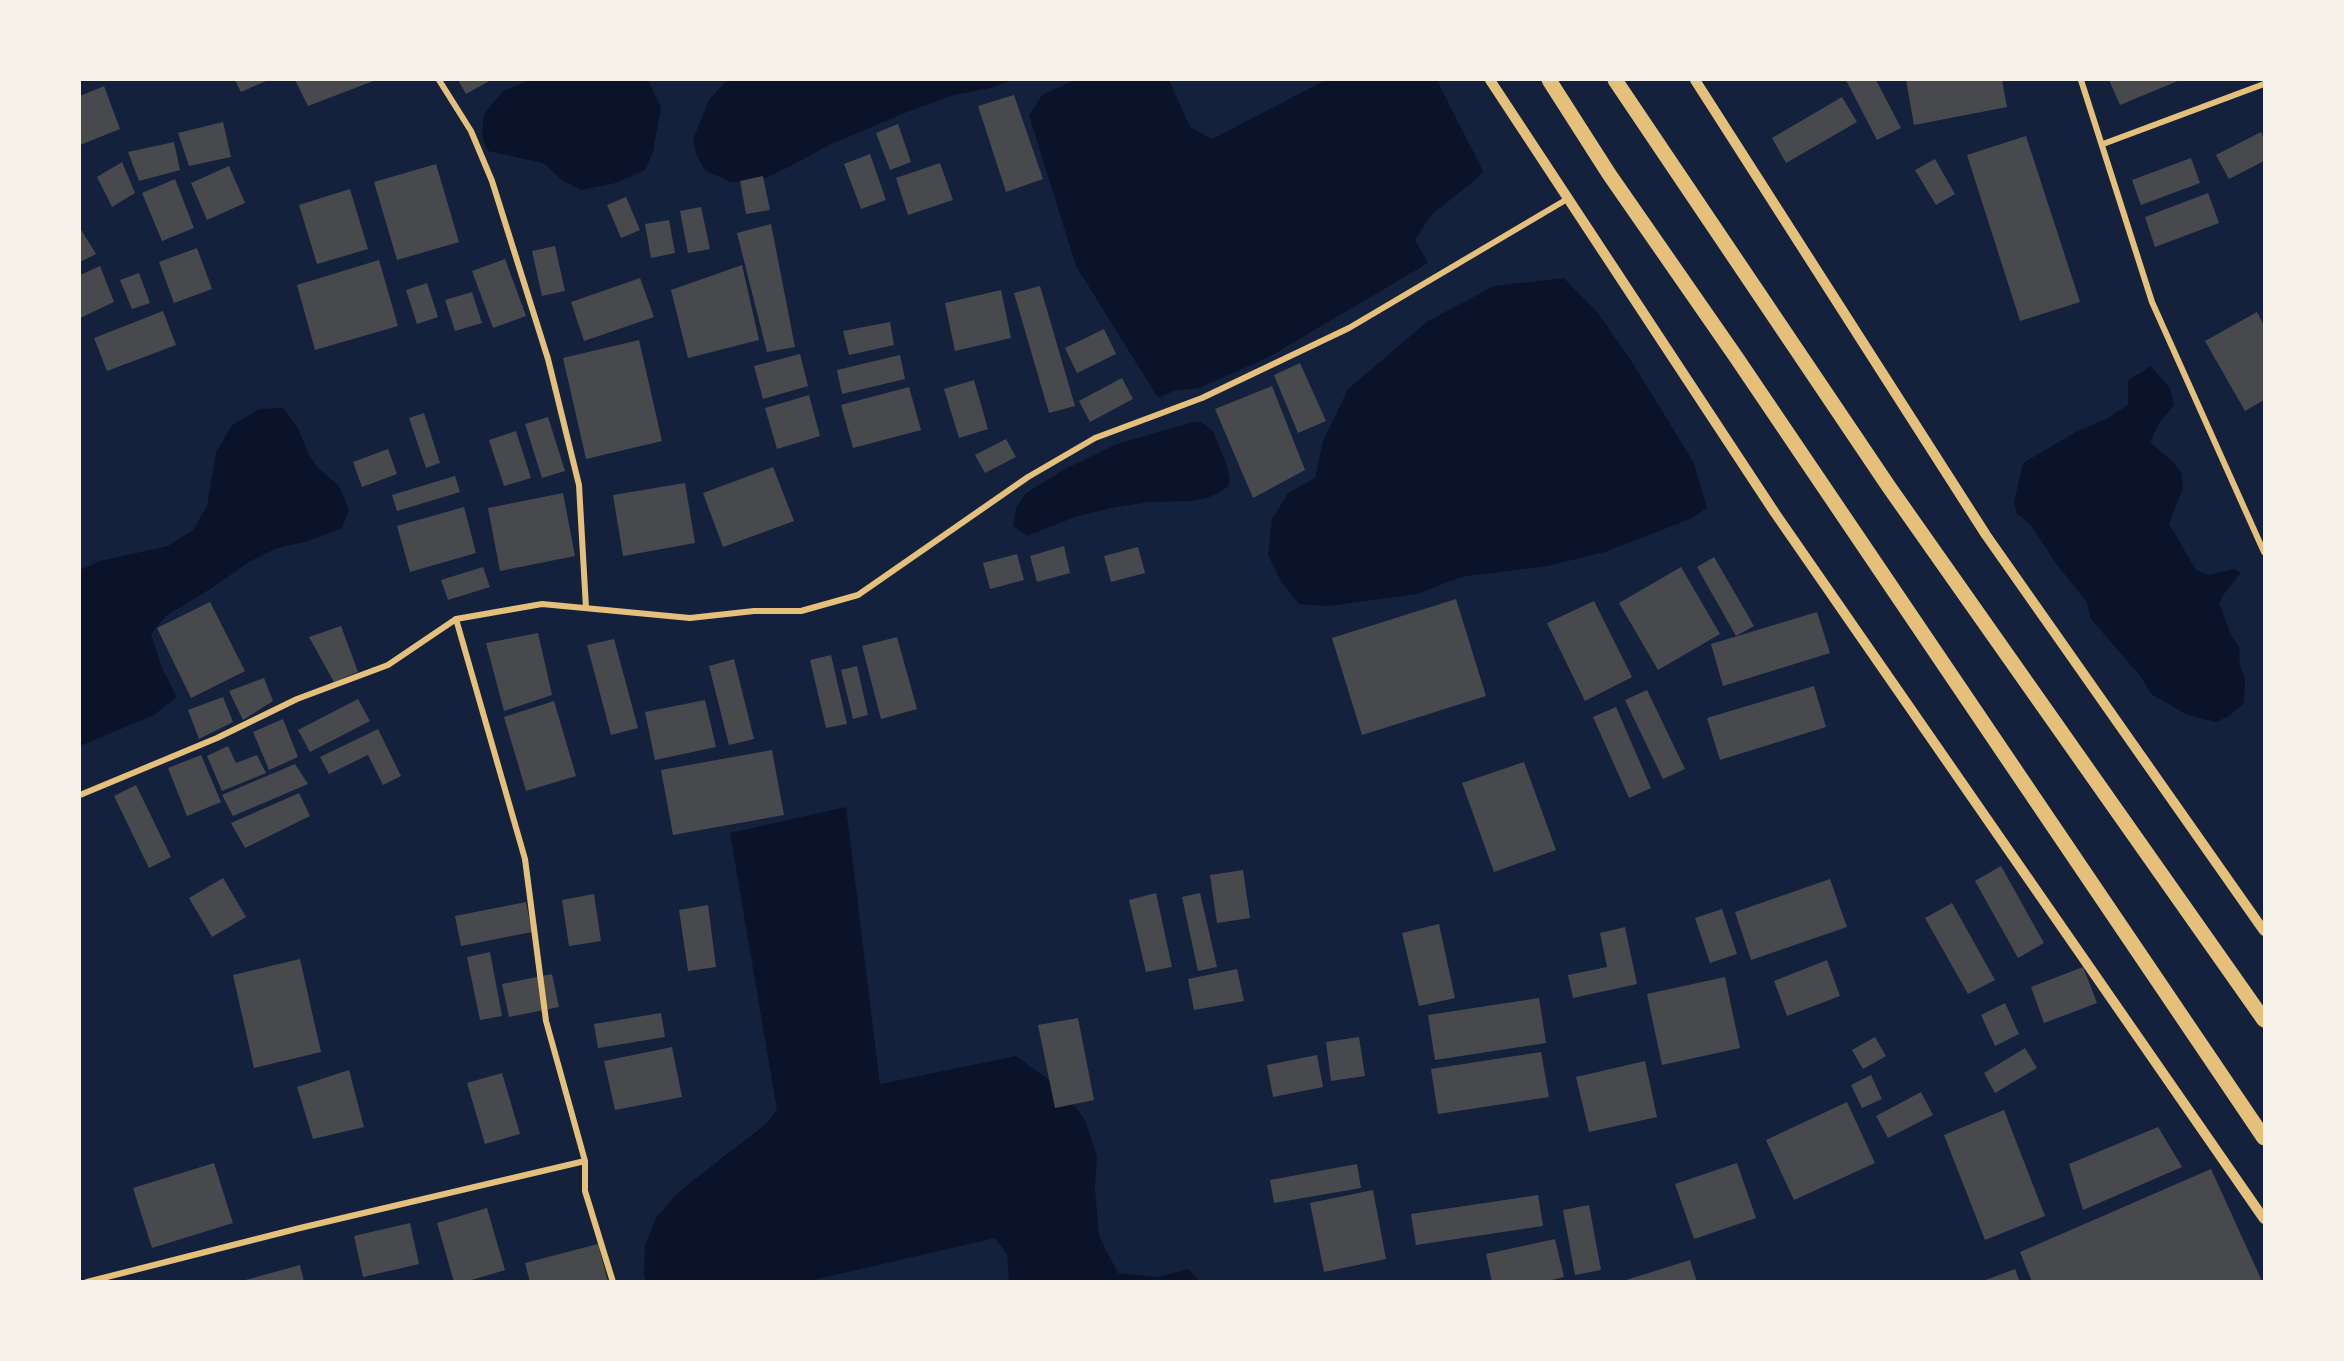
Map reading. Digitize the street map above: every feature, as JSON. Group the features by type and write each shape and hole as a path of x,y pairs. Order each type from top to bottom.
{"main road":[{"path":"1549,80 1609,174 1743,366 2265,1138"},
{"path":"1615,80 1889,487 2265,1020"}],"street":[{"path":"439,80 471,131 492,181 548,359 579,485 586,608"},
{"path":"1491,80 1775,513 2265,1219"},
{"path":"1695,80 1986,535 2265,931"},
{"path":"2081,80 2152,302 2265,552"},
{"path":"2103,144 2265,84"},
{"path":"80,795 217,738 297,699 388,665 456,619 542,604 690,618 754,611 801,611 858,595 1028,477 1095,438 1202,398 1349,328 1569,198"},
{"path":"456,619 525,859 546,1021 585,1161 585,1191 614,1281"},
{"path":"87,1281 585,1161"}],"water":[{"path":"530,80 648,80 661,107 653,152 645,170 616,183 581,190 563,181 543,163 488,151 482,136 484,114 503,91"},
{"path":"727,80 1013,80 991,88 954,95 907,112 829,145 757,182 730,182 705,170 696,154 693,139 709,100"},
{"path":"1075,80 1169,80 1190,127 1212,139 1326,80 1437,80 1483,171 1430,216 1415,240 1428,263 1269,357 1199,388 1174,391 1158,398 1076,266 1029,115 1042,95"},
{"path":"1564,278 1598,313 1632,362 1694,463 1707,508 1690,519 1605,552 1547,566 1461,577 1417,594 1329,606 1299,604 1282,583 1268,555 1272,519 1288,493 1315,478 1323,441 1348,389 1428,321 1494,286"},
{"path":"2151,366 2170,388 2174,405 2158,425 2150,442 2181,472 2183,488 2169,524 2196,570 2207,575 2235,569 2241,573 2219,603 2231,635 2239,647 2240,666 2245,678 2244,703 2228,717 2215,722 2188,715 2151,694 2142,678 2090,618 2087,602 2057,565 2032,527 2017,515 2014,502 2023,463 2128,405 2128,380"},
{"path":"283,408 298,428 308,453 318,468 339,486 349,510 342,528 309,541 277,548 249,562 166,616 151,634 162,668 177,697 154,715 80,746 80,570 100,561 168,546 193,530 207,506 216,452 232,425 260,409"},
{"path":"1193,422 1201,422 1213,431 1227,466 1230,481 1227,487 1218,493 1191,501 1149,502 1111,508 1075,517 1027,536 1013,526 1016,508 1026,493 1063,470 1117,444"},
{"path":"846,807 880,1084 1016,1056 1060,1088 1084,1118 1097,1156 1095,1189 1099,1236 1118,1273 1158,1277 1189,1269 1199,1281 1009,1281 1007,1255 995,1238 809,1281 646,1282 645,1245 657,1216 681,1190 767,1123 777,1110 730,833"}],"building":[{"path":"235,80 268,80 241,92"},
{"path":"295,80 376,80 308,106"},
{"path":"458,80 491,80 466,94"},
{"path":"1846,80 1876,80 1901,128 1877,140"},
{"path":"1906,80 2002,80 2007,107 1914,125"},
{"path":"2109,80 2180,80 2120,105"},
{"path":"104,86 120,129 80,145 80,96"},
{"path":"1014,95 1043,179 1006,192 978,106"},
{"path":"1842,97 1857,122 1786,163 1772,138"},
{"path":"223,122 231,157 189,166 178,133"},
{"path":"898,124 911,162 890,170 876,133"},
{"path":"2261,132 2264,139 2264,161 2229,179 2216,155"},
{"path":"2026,136 2080,302 2020,321 1967,155"},
{"path":"174,142 180,170 139,181 128,152"},
{"path":"870,154 886,200 861,209 844,164"},
{"path":"2191,158 2200,183 2141,205 2132,180"},
{"path":"1935,159 1955,194 1936,205 1915,170"},
{"path":"122,162 135,193 112,207 97,177"},
{"path":"940,163 953,200 908,215 896,178"},
{"path":"436,164 459,242 397,260 374,182"},
{"path":"229,166 245,203 207,220 191,183"},
{"path":"763,176 770,210 746,214 740,181"},
{"path":"175,179 194,228 162,241 142,193"},
{"path":"350,189 368,249 317,264 299,205"},
{"path":"2208,193 2219,223 2155,247 2145,217"},
{"path":"626,197 640,230 621,238 607,205"},
{"path":"701,207 710,249 688,253 680,211"},
{"path":"669,220 675,253 651,258 645,224"},
{"path":"771,224 795,347 767,352 737,233"},
{"path":"80,228 96,254 80,262"},
{"path":"555,246 565,291 542,296 532,251"},
{"path":"197,248 212,289 174,303 159,262"},
{"path":"505,259 526,316 493,328 472,271"},
{"path":"379,260 398,326 315,350 297,285"},
{"path":"742,265 759,340 688,358 671,290"},
{"path":"100,266 114,302 80,318 80,275"},
{"path":"139,273 150,303 132,309 120,280"},
{"path":"640,278 654,317 584,341 571,302"},
{"path":"427,283 438,317 417,324 406,290"},
{"path":"1040,286 1075,406 1049,413 1014,293"},
{"path":"1001,290 1011,338 955,351 945,303"},
{"path":"472,292 482,323 455,331 445,300"},
{"path":"163,311 176,345 107,371 94,338"},
{"path":"2257,312 2264,325 2264,400 2245,411 2205,341"},
{"path":"890,322 894,345 849,355 843,331"},
{"path":"1104,329 1116,354 1077,373 1065,348"},
{"path":"639,340 662,441 586,459 563,358"},
{"path":"800,354 808,386 763,399 754,366"},
{"path":"900,355 905,379 842,394 837,370"},
{"path":"1300,363 1326,421 1298,433 1274,375"},
{"path":"1122,378 1133,399 1090,422 1079,401"},
{"path":"974,380 988,429 959,438 944,389"},
{"path":"1272,386 1305,470 1253,498 1215,409"},
{"path":"909,387 921,430 853,448 841,405"},
{"path":"809,395 820,436 777,449 765,408"},
{"path":"424,413 440,463 426,468 409,418"},
{"path":"548,417 565,471 542,478 525,424"},
{"path":"516,431 531,478 504,486 489,440"},
{"path":"1006,439 1016,457 985,473 975,455"},
{"path":"388,449 397,474 362,487 353,462"},
{"path":"773,467 794,521 723,547 703,493"},
{"path":"455,476 460,492 397,511 392,495"},
{"path":"685,483 695,543 623,556 613,495"},
{"path":"563,493 575,556 500,571 488,508"},
{"path":"464,507 476,553 410,572 397,526"},
{"path":"1064,546 1070,573 1037,582 1030,556"},
{"path":"1138,547 1145,573 1111,582 1104,556"},
{"path":"1017,554 1024,580 990,589 983,563"},
{"path":"1714,557 1754,626 1736,636 1697,567"},
{"path":"483,567 490,587 448,600 441,580"},
{"path":"1681,567 1720,634 1658,670 1619,603"},
{"path":"1456,599 1486,696 1362,735 1332,638"},
{"path":"1594,601 1632,677 1585,701 1547,623"},
{"path":"210,602 245,671 191,698 157,628"},
{"path":"1817,612 1830,653 1723,686 1711,644"},
{"path":"341,626 358,672 334,682 309,637"},
{"path":"538,633 552,695 504,711 486,643"},
{"path":"897,637 917,709 881,719 862,646"},
{"path":"614,639 638,728 611,735 587,645"},
{"path":"831,655 847,724 826,728 810,660"},
{"path":"734,659 754,739 729,745 709,666"},
{"path":"857,666 868,715 853,719 841,670"},
{"path":"264,678 273,701 243,720 229,691"},
{"path":"1814,686 1826,727 1720,760 1707,718"},
{"path":"1647,690 1685,769 1663,779 1625,700"},
{"path":"223,697 233,722 199,739 188,710"},
{"path":"358,699 370,721 310,752 298,730"},
{"path":"705,700 716,747 655,760 645,712"},
{"path":"554,701 576,776 526,791 504,717"},
{"path":"1616,707 1651,788 1629,798 1593,717"},
{"path":"283,719 298,757 269,770 253,732"},
{"path":"378,729 401,776 383,785 368,755 329,774 320,757"},
{"path":"228,746 236,763 257,755 266,773 222,791 207,756"},
{"path":"772,750 784,815 673,835 661,770"},
{"path":"201,755 221,802 187,816 168,768"},
{"path":"1524,762 1556,850 1494,872 1462,783"},
{"path":"295,764 308,784 233,816 222,795"},
{"path":"136,785 171,857 149,868 114,796"},
{"path":"299,793 310,816 245,848 231,823"},
{"path":"2001,866 2044,943 2018,958 1975,881"},
{"path":"1243,870 1250,918 1217,923 1210,875"},
{"path":"223,878 246,917 212,937 189,898"},
{"path":"1830,879 1847,927 1751,960 1735,912"},
{"path":"1156,893 1172,967 1146,972 1129,900"},
{"path":"1200,893 1217,967 1198,971 1182,897"},
{"path":"594,894 601,941 569,946 562,900"},
{"path":"526,902 532,932 461,946 455,916"},
{"path":"1952,903 1995,980 1968,994 1925,918"},
{"path":"708,905 716,967 688,971 679,910"},
{"path":"1722,909 1737,954 1710,963 1695,918"},
{"path":"1439,924 1455,998 1419,1006 1402,933"},
{"path":"1625,927 1637,984 1573,998 1568,975 1607,967 1600,933"},
{"path":"490,952 502,1016 480,1020 467,957"},
{"path":"300,959 321,1052 254,1068 233,975"},
{"path":"1827,960 1840,996 1787,1016 1774,981"},
{"path":"2083,967 2097,1003 2044,1023 2031,987"},
{"path":"1237,969 1244,1001 1194,1010 1188,979"},
{"path":"552,974 559,1007 509,1017 502,984"},
{"path":"1725,977 1740,1048 1662,1065 1647,994"},
{"path":"1539,998 1546,1043 1435,1060 1428,1015"},
{"path":"2005,1003 2019,1034 1995,1046 1981,1015"},
{"path":"661,1013 665,1037 598,1048 594,1024"},
{"path":"1078,1018 1094,1100 1055,1108 1038,1025"},
{"path":"1359,1037 1365,1076 1331,1081 1326,1042"},
{"path":"1875,1037 1886,1056 1863,1069 1852,1050"},
{"path":"672,1047 682,1097 615,1110 604,1061"},
{"path":"2025,1048 2037,1068 1995,1093 1984,1073"},
{"path":"1541,1052 1549,1097 1438,1114 1431,1069"},
{"path":"1317,1055 1323,1087 1273,1097 1267,1065"},
{"path":"1645,1061 1657,1117 1589,1132 1576,1077"},
{"path":"349,1070 364,1127 313,1139 297,1087"},
{"path":"502,1073 520,1134 485,1144 467,1083"},
{"path":"1871,1075 1882,1099 1862,1108 1851,1085"},
{"path":"1921,1092 1933,1115 1888,1138 1876,1116"},
{"path":"1847,1102 1875,1163 1794,1200 1766,1140"},
{"path":"2004,1110 2045,1216 1985,1240 1944,1135"},
{"path":"2158,1127 2182,1167 2083,1210 2069,1164"},
{"path":"214,1163 233,1223 152,1248 133,1188"},
{"path":"1737,1163 1756,1218 1694,1239 1675,1184"},
{"path":"1357,1164 1361,1188 1274,1203 1270,1180"},
{"path":"2211,1169 2262,1281 2032,1282 2020,1252"},
{"path":"1373,1190 1386,1259 1324,1272 1310,1203"},
{"path":"1538,1195 1543,1226 1416,1245 1411,1214"},
{"path":"1589,1205 1601,1270 1575,1275 1563,1210"},
{"path":"487,1208 505,1270 465,1282 454,1282 437,1223"},
{"path":"410,1223 419,1264 363,1277 354,1236"},
{"path":"1555,1239 1564,1277 1544,1282 1492,1282 1486,1254"},
{"path":"598,1244 608,1282 530,1282 525,1263"},
{"path":"1690,1260 1697,1282 1623,1282 1623,1281"},
{"path":"300,1265 304,1282 242,1282 242,1281"},
{"path":"2015,1269 2020,1282 1983,1282 1983,1281"}]}
